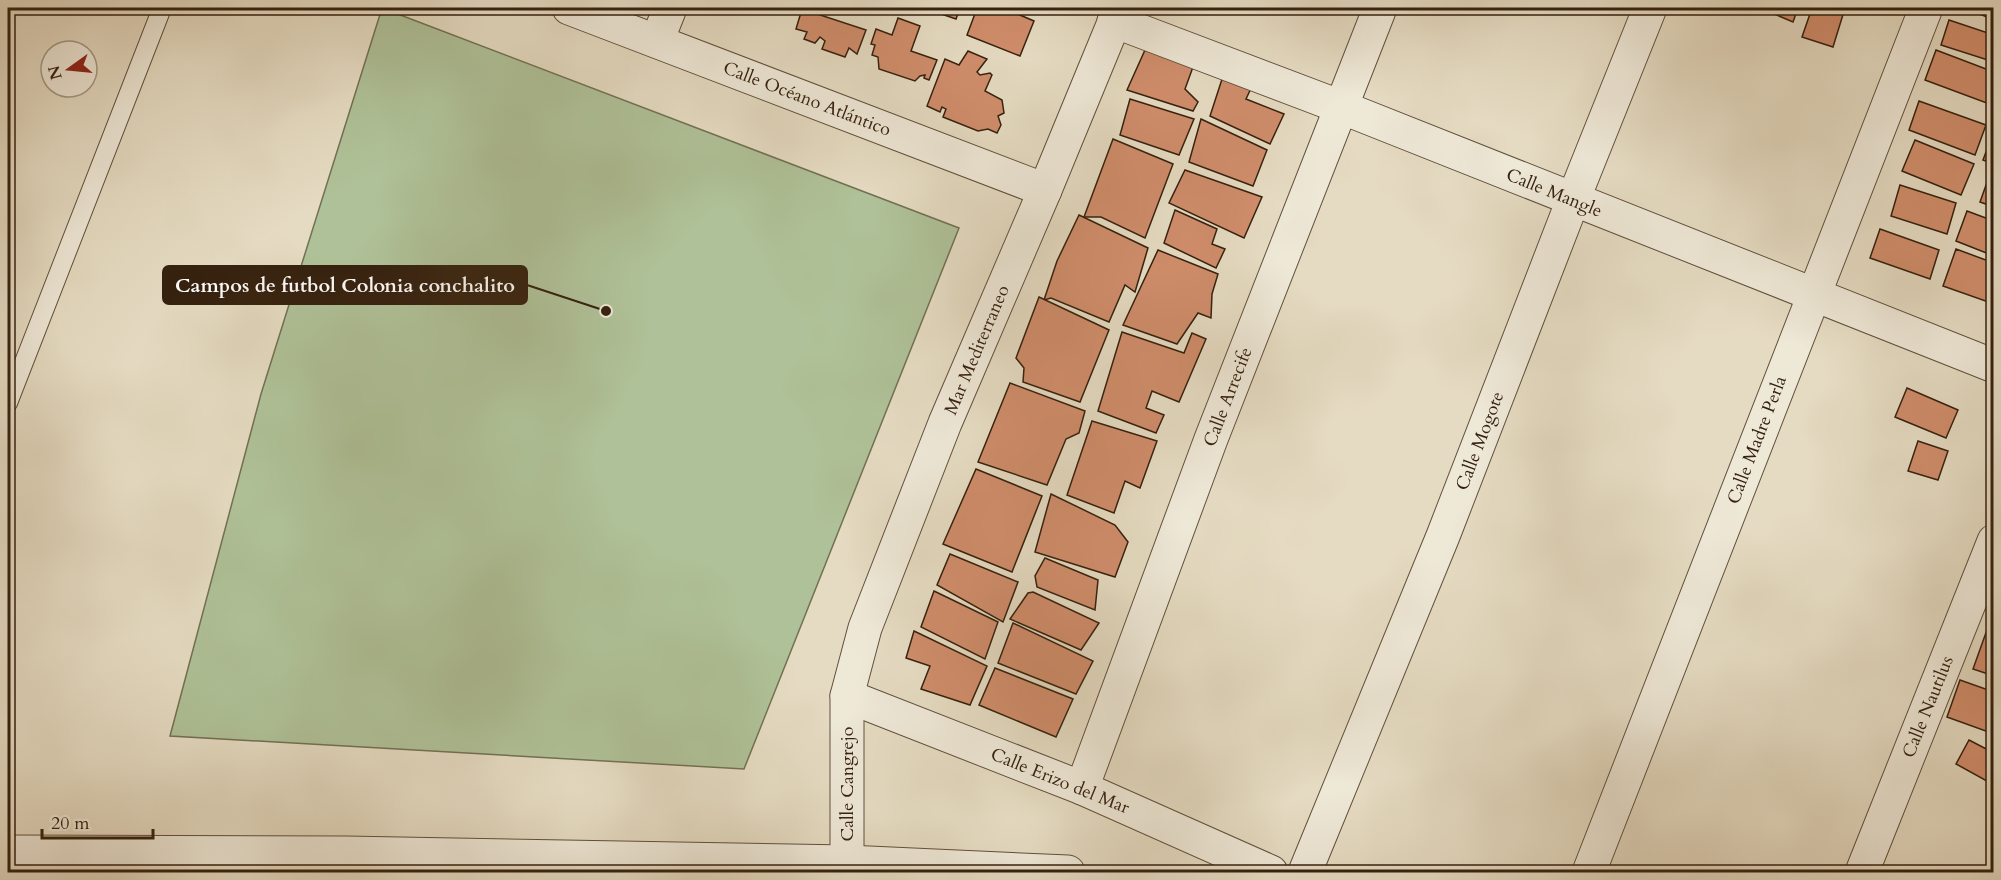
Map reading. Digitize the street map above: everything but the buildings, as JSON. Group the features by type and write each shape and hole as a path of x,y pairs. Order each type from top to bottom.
{"street":[{"name":"Calle Océano Atlántico","path":"569,8 1045,190"},
{"path":"657,41 670,8"},
{"name":"Calle Arrecife","path":"1082,788 1211,440 1380,8"},
{"name":"Calle Mogote","path":"1305,873 1439,547 1650,8"},
{"name":"Calle Madre Perla","path":"1589,873 1926,8"},
{"name":"Calle Mangle","path":"1117,14 1341,107 1994,366"},
{"name":"Mar Mediterraneo","path":"847,696 865,628 884,577 945,423 1045,190 1117,14"},
{"name":"Calle Nautilus","path":"1862,873 1994,541"},
{"name":"Calle Erizo del Mar","path":"847,696 1082,788 1271,873"},
{"name":"Calle Cangrejo","path":"847,696 847,867"},
{"path":"8,852 346,853 1068,873"}],"lane":[{"path":"8,403 162,8"}],"green space":[{"path":"382,8 959,228 744,769 170,736 261,394"}],"place":[{"name":"Campos de futbol Colonia conchalito","path":"606,311"}]}
